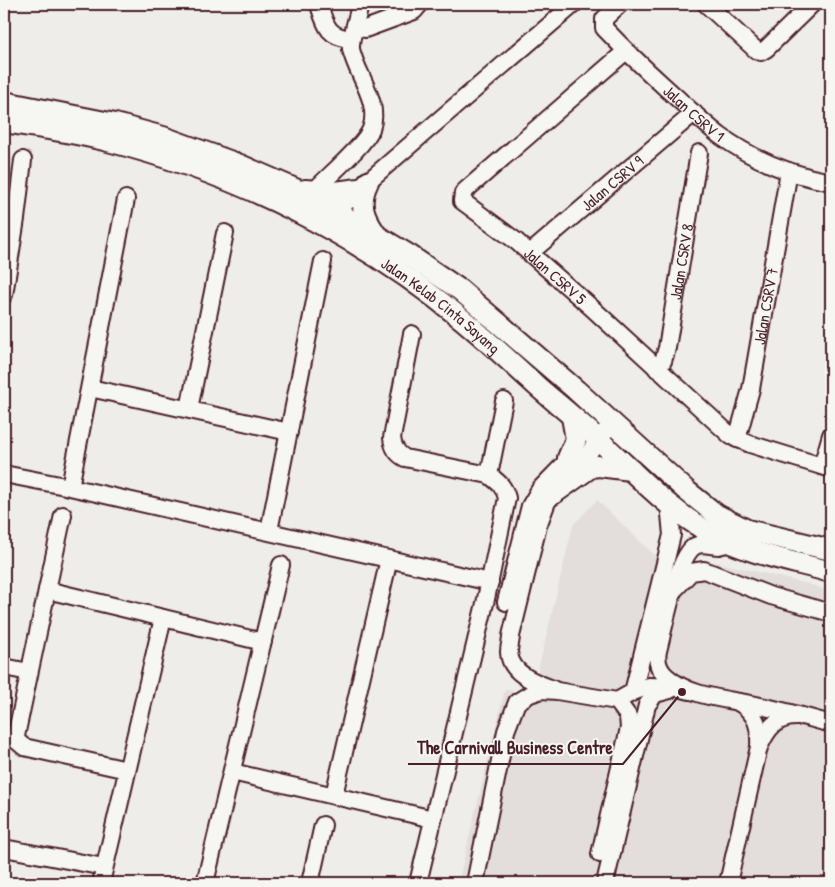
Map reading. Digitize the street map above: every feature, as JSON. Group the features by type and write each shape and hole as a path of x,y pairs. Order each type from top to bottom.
{"main road":[{"name":"Jalan Kelab Cinta Sayang","path":"4,102 115,124 156,135 305,190 332,220 373,255 463,320 669,504 691,521 730,543 831,572"},
{"name":"Jalan Kelab Cinta Sayang","path":"4,122 88,136 167,158 259,194 376,234 460,290 613,423 688,492 717,515 746,530 831,550"},
{"path":"305,190 343,192 363,185 363,206 366,219 376,234"},
{"path":"568,458 576,439 572,417"},
{"path":"553,494 590,467 599,466 631,470"}],"street":[{"path":"305,190 368,136 373,122 370,102 352,50 353,33 360,4"},
{"path":"320,8 329,30 337,36 365,30 414,11 420,4"},
{"path":"332,220 363,185 574,4"},
{"name":"Jalan CSRV 1","path":"620,4 604,19 604,28 626,51 721,136 772,165 831,182"},
{"path":"706,4 756,50 761,52 812,4"},
{"name":"Jalan CSRV 5","path":"626,51 463,193 461,197 464,203 505,232 530,253 737,439 827,467"},
{"name":"Jalan CSRV 9","path":"530,253 694,113"},
{"name":"Jalan CSRV 8","path":"657,369 663,361 667,348 699,153"},
{"path":"4,295 23,160"},
{"name":"Jalan CSRV 7","path":"737,439 751,389 789,171"},
{"path":"70,487 126,199"},
{"path":"190,409 225,233"},
{"path":"269,532 323,261"},
{"path":"412,334 392,438 394,447 405,458 489,475 505,489 507,498 491,579 418,883"},
{"path":"90,388 289,432"},
{"path":"489,475 504,401"},
{"path":"512,603 547,502 569,473 587,456 598,439 613,423"},
{"path":"827,467 831,435"},
{"path":"557,691 528,679 510,657 512,578 530,506 540,489 568,458 580,448 598,439"},
{"path":"4,474 70,487 389,559 491,579 512,578"},
{"path":"634,692 672,535 669,504"},
{"path":"63,515 16,736 20,744 29,748 127,770"},
{"path":"690,691 667,677 657,663 658,652 674,590 682,562 694,547 700,544 720,546 730,543"},
{"path":"334,795 389,559"},
{"path":"205,883 281,565"},
{"path":"674,590 691,572 704,570 771,596 831,613"},
{"path":"46,590 263,642"},
{"path":"486,599 512,603"},
{"path":"101,883 163,618"},
{"path":"4,667 29,672"},
{"path":"475,883 506,731 517,702 530,694 542,690 557,691 617,701 649,686 658,686 736,701 831,724"},
{"path":"605,883 647,705 660,692 674,690 690,691"},
{"path":"593,883 629,728 628,716 617,701"},
{"path":"728,883 758,747 759,732 756,720 750,710 736,701"},
{"path":"758,747 767,731 776,721 790,717 806,717"},
{"path":"232,772 433,819"},
{"path":"310,883 324,825"},
{"path":"4,848 104,867"}],"shaded area":[{"path":"597,500 687,586 711,561 809,584 831,592 831,883 458,883 505,689 532,695 573,525"}],"place":[{"name":"The Carnivall Business Centre","path":"682,692"}]}
